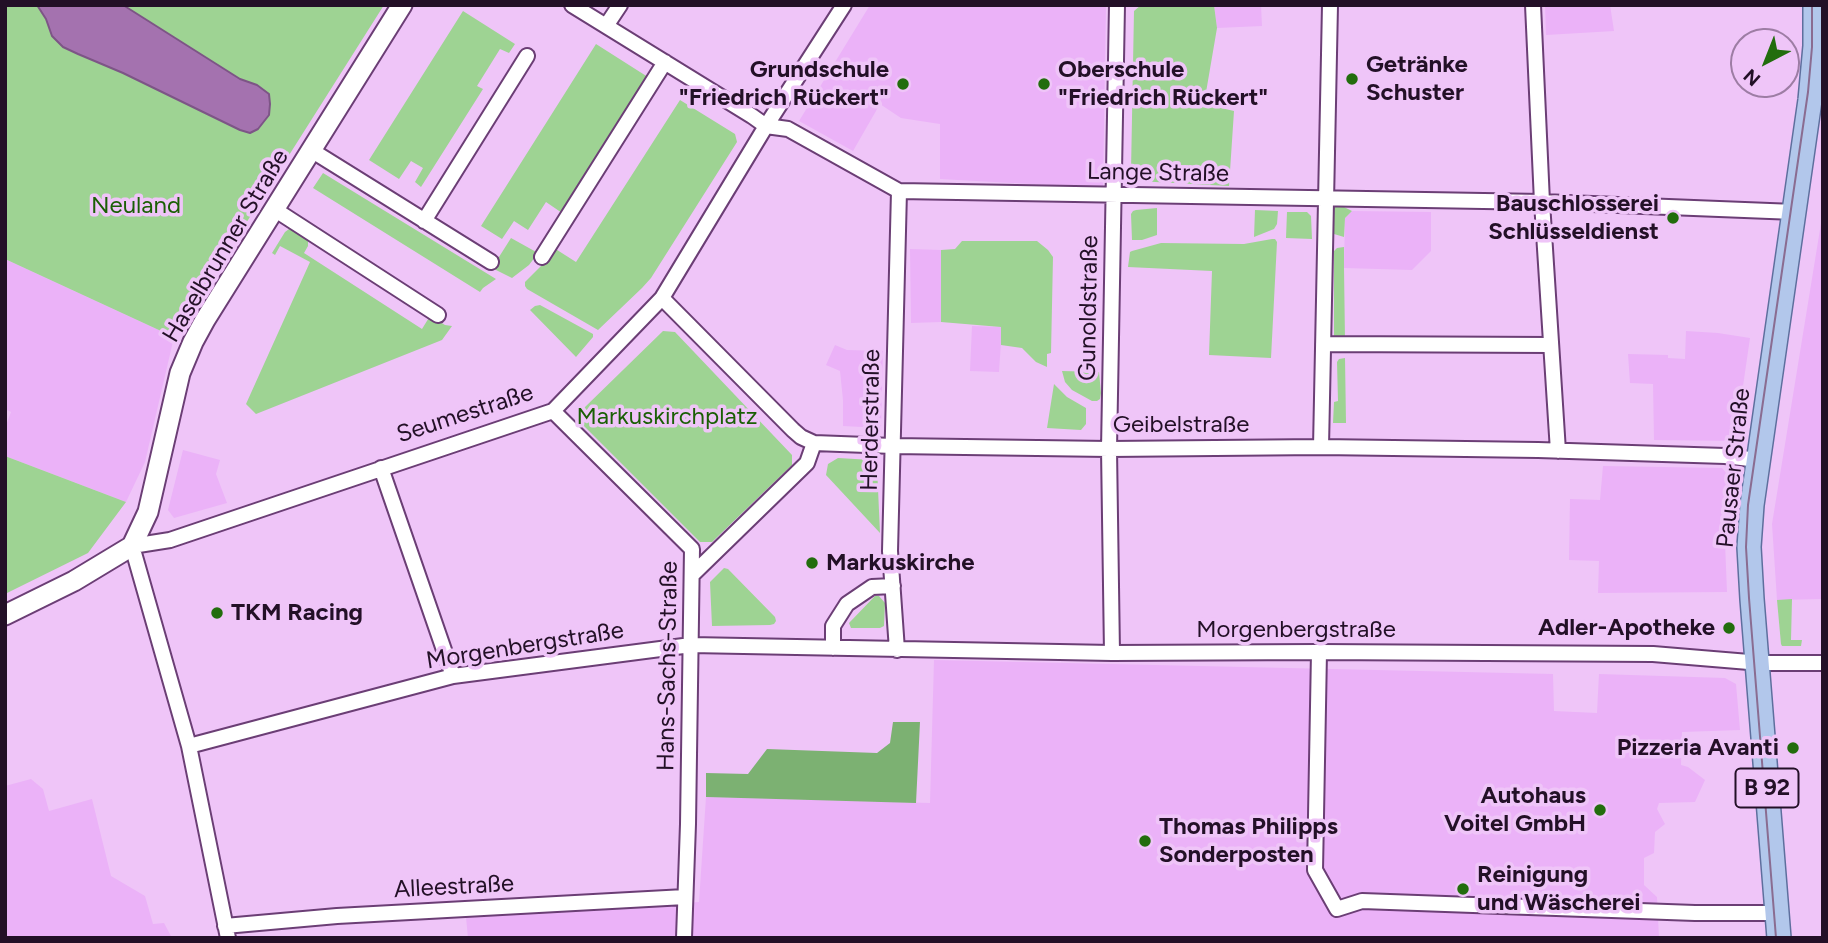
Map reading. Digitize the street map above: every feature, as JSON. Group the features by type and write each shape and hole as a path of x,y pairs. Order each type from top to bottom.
{"main road":[{"name":"Pausaer Straße","path":"1779,938 1749,547 1758,460 1810,100 1815,46 1815,5"}],"street":[{"name":"Haselbrunner Straße","path":"132,546 148,512 180,373 205,320 402,5"},
{"name":"Lange Straße","path":"572,5 766,126 788,129 899,191 1542,202 1795,212"},
{"path":"606,26 620,5"},
{"name":"Seumestraße","path":"5,615 74,581 132,546 170,540 553,411 662,299 766,126 844,5"},
{"name":"Gunoldstraße","path":"1112,653 1110,449 1117,5"},
{"path":"1321,447 1330,5"},
{"path":"1533,5 1558,451"},
{"path":"424,220 527,56"},
{"path":"542,257 665,62"},
{"path":"311,150 491,262"},
{"name":"Herderstraße","path":"897,650 890,551 899,191"},
{"path":"274,209 438,315"},
{"path":"662,299 801,437 814,443 807,463 692,575"},
{"path":"1323,344 1552,345"},
{"name":"Hans-Sachs-Straße","path":"553,411 692,549 684,938"},
{"name":"Geibelstraße","path":"814,443 1110,449 1321,447 1558,451 1725,456 1758,460"},
{"path":"381,468 453,676"},
{"path":"132,546 189,746 227,932"},
{"path":"833,648 833,626 847,604 872,587 893,586"},
{"name":"Morgenbergstraße","path":"189,746 453,676 691,645 1112,653 1653,654 1758,663 1823,663"},
{"path":"1319,652 1315,870 1337,909 1362,901 1695,913 1777,913"},
{"name":"Alleestraße","path":"227,932 337,916 685,897"}],"shaded area":[{"path":"37,5 123,5 240,79 257,85 269,94 269,115 258,129 250,133 240,130 63,47 52,36"},
{"path":"870,5 1106,5 1103,188 940,179 940,124 901,118 880,104 853,151 799,121"},
{"path":"1214,5 1261,5 1262,26 1217,28"},
{"path":"1545,5 1610,5 1614,31 1546,35"},
{"path":"1352,211 1431,212 1431,251 1412,270 1344,268 1345,218"},
{"path":"1823,211 1823,599 1777,600 1772,524"},
{"path":"910,249 941,250 941,322 911,323"},
{"path":"5,259 174,337 145,462 126,502 5,456 5,428 11,412 5,409"},
{"path":"972,326 1002,327 999,372 970,371"},
{"path":"1686,331 1750,338 1735,441 1654,440 1653,384 1630,383 1628,354 1668,355 1668,358 1685,359"},
{"path":"835,345 847,350 883,351 881,428 843,426 840,371 826,365"},
{"path":"183,450 220,460 216,474 227,503 174,518 168,510"},
{"path":"1603,466 1722,468 1730,477 1724,517 1727,592 1598,593 1599,561 1569,560 1570,499 1600,500"},
{"path":"934,660 1553,674 1554,711 1597,713 1599,674 1725,678 1736,684 1740,730 1682,732 1681,765 1705,780 1695,802 1659,803 1657,809 1665,824 1655,832 1654,853 1644,858 1644,885 1657,897 1659,938 468,938 466,917 699,902 706,797 930,803"},
{"path":"31,779 43,789 49,811 92,799 111,876 145,896 153,924 164,923 172,938 5,938 5,786"}],"green space":[{"name":"Neuland","path":"5,5 37,5 52,36 78,54 240,130 257,85 240,79 123,5 384,5 174,337 5,259"},
{"path":"1141,5 1214,5 1217,28 1204,104 1234,111 1229,186 1137,181 1133,177 1134,11"},
{"path":"463,11 515,44 509,53 500,49 477,86 483,89 421,187 415,182 423,168 411,161 399,179 369,160"},
{"path":"596,44 651,79 565,215 546,202 528,230 514,221 502,239 481,226"},
{"path":"680,100 735,134 737,142 651,278 598,330 527,289 525,282 544,263 554,248 576,262"},
{"path":"323,173 496,279 480,292 313,188"},
{"path":"1335,206 1352,211 1345,218 1344,237 1329,230 1329,211"},
{"path":"1157,208 1157,235 1132,240 1133,211"},
{"path":"1255,210 1278,211 1274,229 1254,237"},
{"path":"1287,212 1307,212 1311,216 1312,239 1286,238"},
{"path":"289,229 297,231 308,240 304,253 422,329 430,316 452,326 442,340 256,414 246,404 310,262 280,246 275,255 272,253"},
{"path":"511,238 538,253 529,265 512,278 492,268"},
{"path":"1275,239 1271,358 1209,355 1212,271 1128,267 1130,252 1161,243 1244,244"},
{"path":"962,241 1037,241 1053,257 1051,353 1047,354 1047,367 1036,362 1022,348 1001,345 1001,327 941,322 941,250 955,249"},
{"path":"1344,247 1345,340 1334,336 1334,251"},
{"path":"540,305 593,334 576,357 530,310"},
{"name":"Markuskirchplatz","path":"663,331 675,332 792,455 792,465 712,542 700,542 580,422 584,408"},
{"path":"1345,358 1346,423 1333,423 1334,402 1338,401 1337,362"},
{"path":"1062,371 1099,372 1100,399 1092,401 1072,390 1065,382"},
{"path":"1054,384 1067,397 1086,408 1086,424 1081,430 1047,428"},
{"path":"5,456 126,502 88,553 5,594"},
{"path":"838,458 872,460 876,463 880,533 826,475 828,464"},
{"path":"724,568 775,617 774,624 712,626 710,582"},
{"path":"875,596 879,596 885,603 884,626 851,628 849,623"},
{"path":"1792,599 1791,640 1802,640 1801,646 1782,646 1777,600"},
{"path":"893,722 920,722 916,803 706,797 706,773 748,774 767,749 877,753 890,743"}],"tram line":[{"path":"1776,938 1746,547 1748,505 1808,92 1812,5"}],"place":[{"name":"Getränke Schuster","path":"1352,79"},
{"name":"Grundschule \"Friedrich Rückert\"","path":"903,84"},
{"name":"Oberschule \"Friedrich Rückert\"","path":"1044,84"},
{"name":"Bauschlosserei Schlüsseldienst","path":"1673,218"},
{"name":"Markuskirche","path":"812,563"},
{"name":"TKM Racing","path":"217,613"},
{"name":"Adler-Apotheke","path":"1729,628"},
{"name":"Pizzeria Avanti","path":"1793,748"},
{"name":"Autohaus Voitel GmbH","path":"1600,810"},
{"name":"Thomas Philipps Sonderposten","path":"1145,841"},
{"name":"Reinigung und Wäscherei","path":"1463,889"}]}
